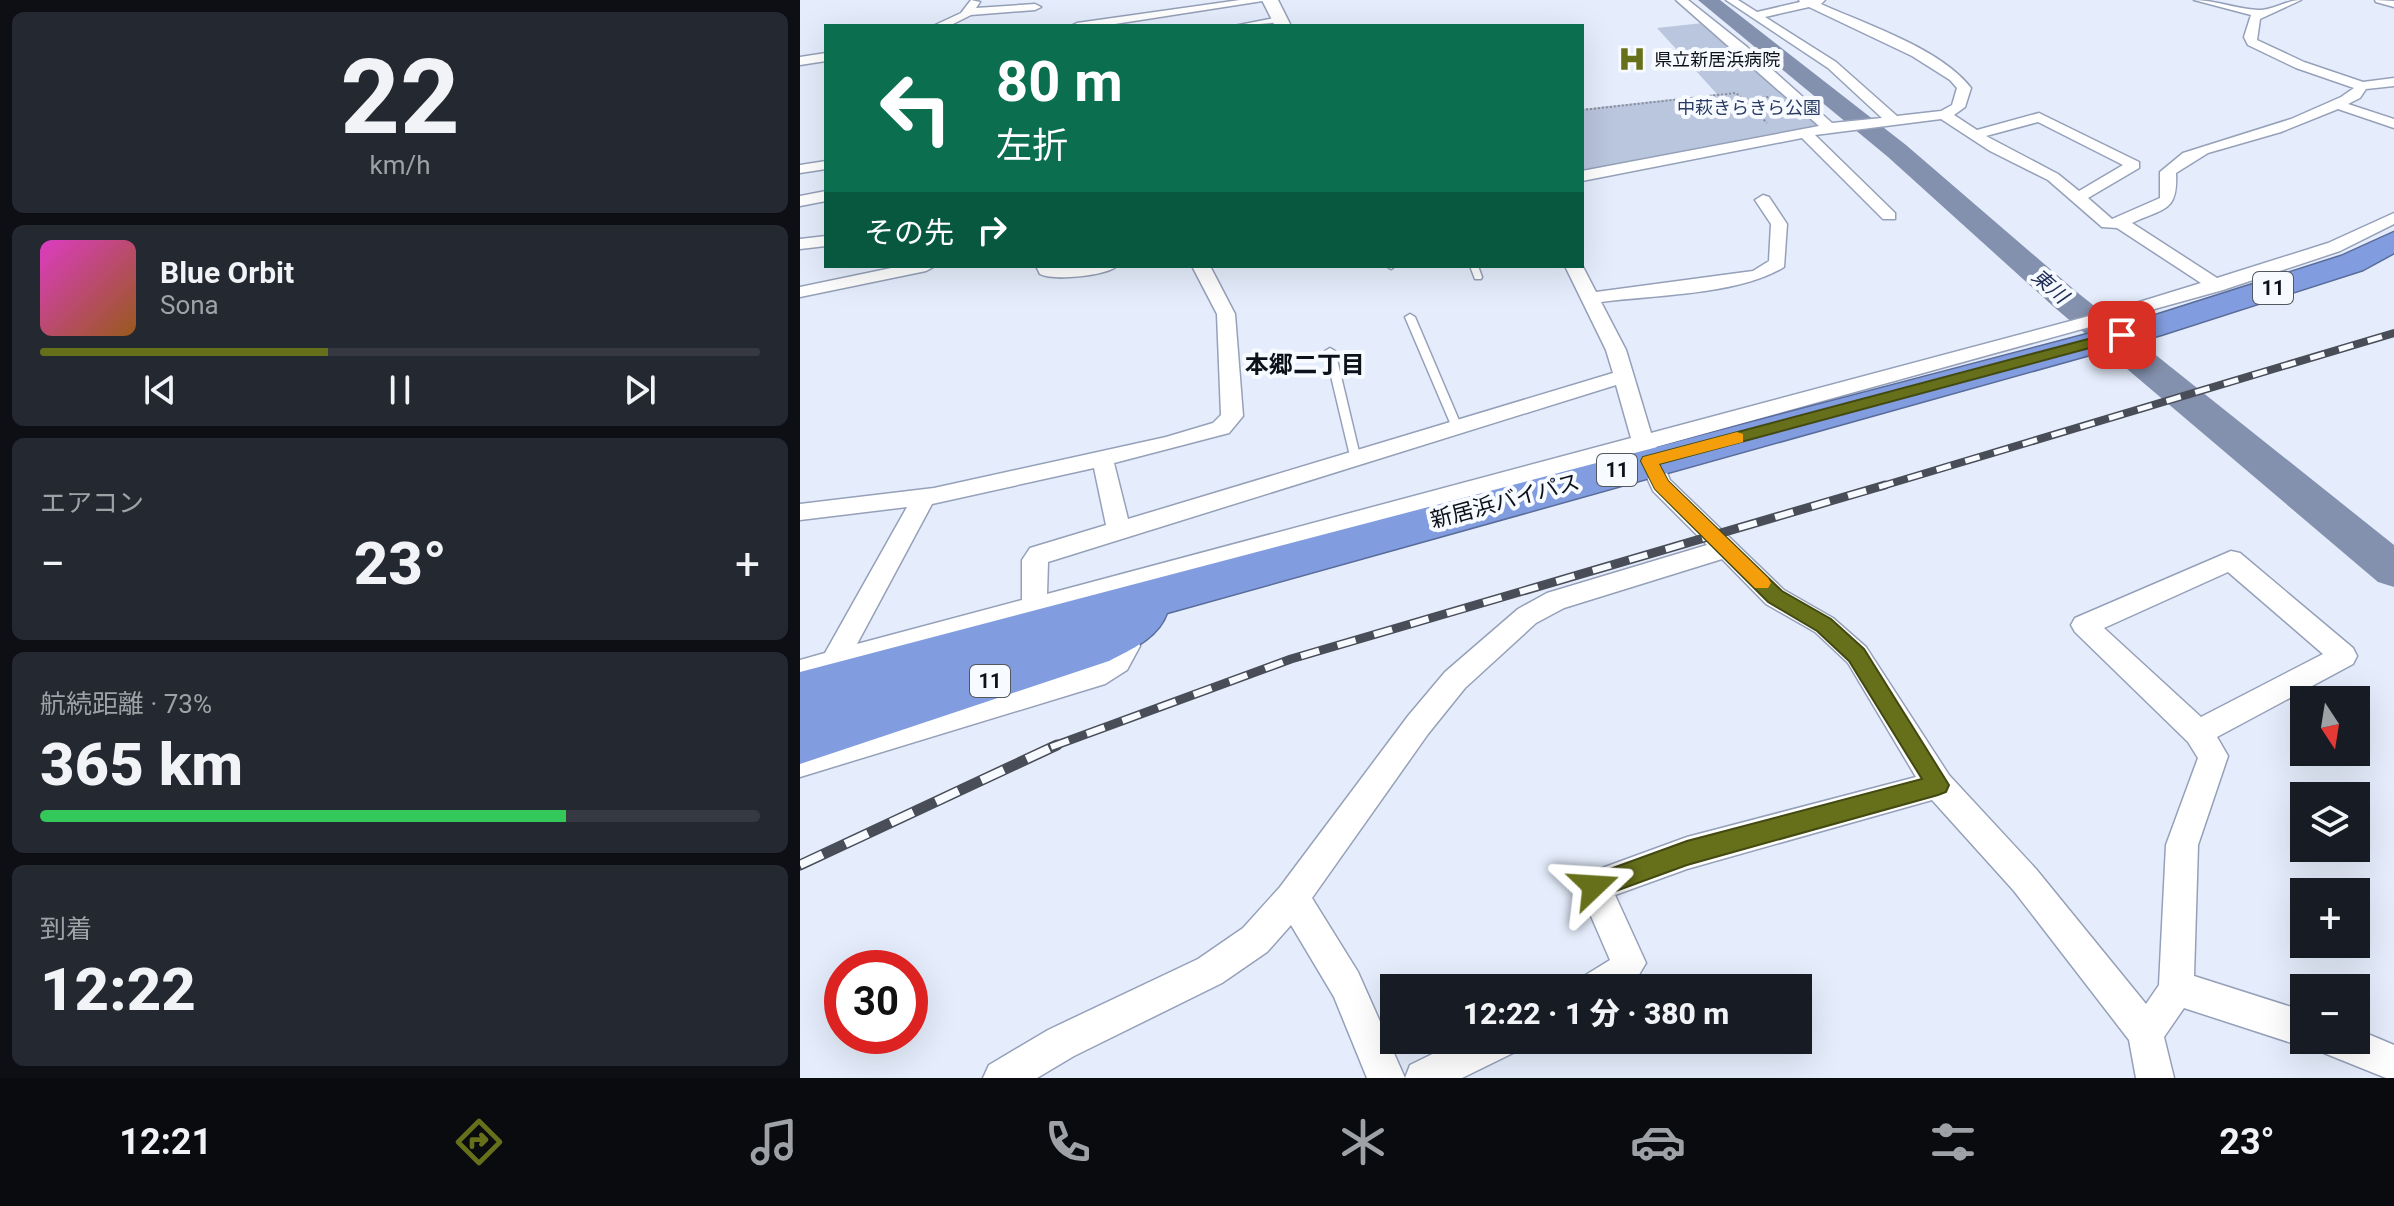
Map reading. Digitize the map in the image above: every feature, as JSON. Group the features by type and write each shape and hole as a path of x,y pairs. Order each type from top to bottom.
{"highway":[{"name":"新居浜バイパス","path":"816,678 1167,594 1646,451 2352,263 2394,241"},
{"name":"新居浜バイパス","path":"800,740 1092,647 1124,630 1167,594"}],"street":[{"path":"967,12 976,0"},
{"path":"1137,18 1139,0"},
{"path":"1092,24 1264,0"},
{"path":"1270,0 1282,23"},
{"path":"1681,0 1832,128"},
{"path":"1731,0 1832,65 1888,120"},
{"path":"2199,0 2260,14"},
{"path":"2296,0 2255,17 2250,37 2252,42 2300,65 2362,86 2394,82"},
{"path":"2380,0 2394,4"},
{"path":"1584,176 1832,128 1944,115 1958,107 1964,88 1961,82 1927,60 1812,1 1755,16"},
{"path":"943,24 967,12 1035,7"},
{"path":"800,61 824,57"},
{"path":"1944,115 1974,135 2053,177 2108,224 2120,223 2166,201 2169,197 2168,172 2177,162 2276,129 2337,104 2355,95 2362,86"},
{"path":"2337,104 2394,124"},
{"path":"1974,135 2039,117 2134,165 2079,197"},
{"path":"1806,134 1889,216"},
{"path":"800,169 824,165"},
{"path":"800,201 824,196"},
{"path":"1589,298 1759,275 1778,263 1779,224 1763,200"},
{"path":"2139,320 2217,286 2334,247 2394,218"},
{"path":"2120,223 2217,286"},
{"path":"800,244 824,241"},
{"path":"800,292 916,268"},
{"path":"1046,268 1052,273 1092,268"},
{"path":"800,512 924,497 1101,459 1221,428 1232,416 1226,314 1202,268"},
{"path":"1575,268 1616,350 1646,451 1661,485 1775,597 1824,625 1857,655 1938,785 2025,880 2145,1032 2155,1078"},
{"path":"1035,606 1034,560 1039,555 1456,425 1624,377"},
{"path":"800,671 816,678 1035,606 1646,451"},
{"path":"1101,459 1107,472 1119,531"},
{"path":"816,678 924,497"},
{"path":"1002,1078 1061,1043 1210,971 1255,940 1292,899 1418,725 1455,680 1527,616 1556,600 1726,549"},
{"path":"2145,1032 2163,1012 2176,988 2182,845 2213,756 2198,733 2084,625 2231,560 2344,656 2198,733"},
{"path":"800,764 1095,676 1117,662 1127,646 1124,630"},
{"path":"1621,974 1629,963 1594,886 1687,853 1938,785"},
{"path":"1292,899 1308,919 1371,1035 1386,1078"},
{"path":"2176,988 2290,1025"},
{"path":"2370,1053 2394,1063"},
{"path":"1423,1078 1472,1054"}],"lane":[{"path":"1475,268 1478,277"},
{"path":"1410,317 1456,425"},
{"path":"1330,351 1355,456"}],"path":[{"path":"1584,110 1736,93 1744,100 1791,94"}],"green space":[{"name":"中萩きらきら公園","path":"1703,23 1822,126 1584,173 1584,109 1717,94 1657,28"}],"waterway":[{"name":"東川","path":"1708,0 1897,151 2066,300 2394,570"}],"railway":[{"path":"1879,487 2394,333"},
{"path":"1051,747 1291,659 1885,485"},
{"path":"800,865 1057,745"}],"slow traffic":[{"path":"1737,438 1649,461 1661,485 1761,583"}],"place":[{"name":"県立新居浜病院","path":"1632,59"}],"district":[{"name":"本郷二丁目","path":"1305,365"}],"route":[{"path":"1594,886 1687,853 1938,785 1857,655 1824,625 1775,597 1661,485 1649,461 2122,335"}]}
